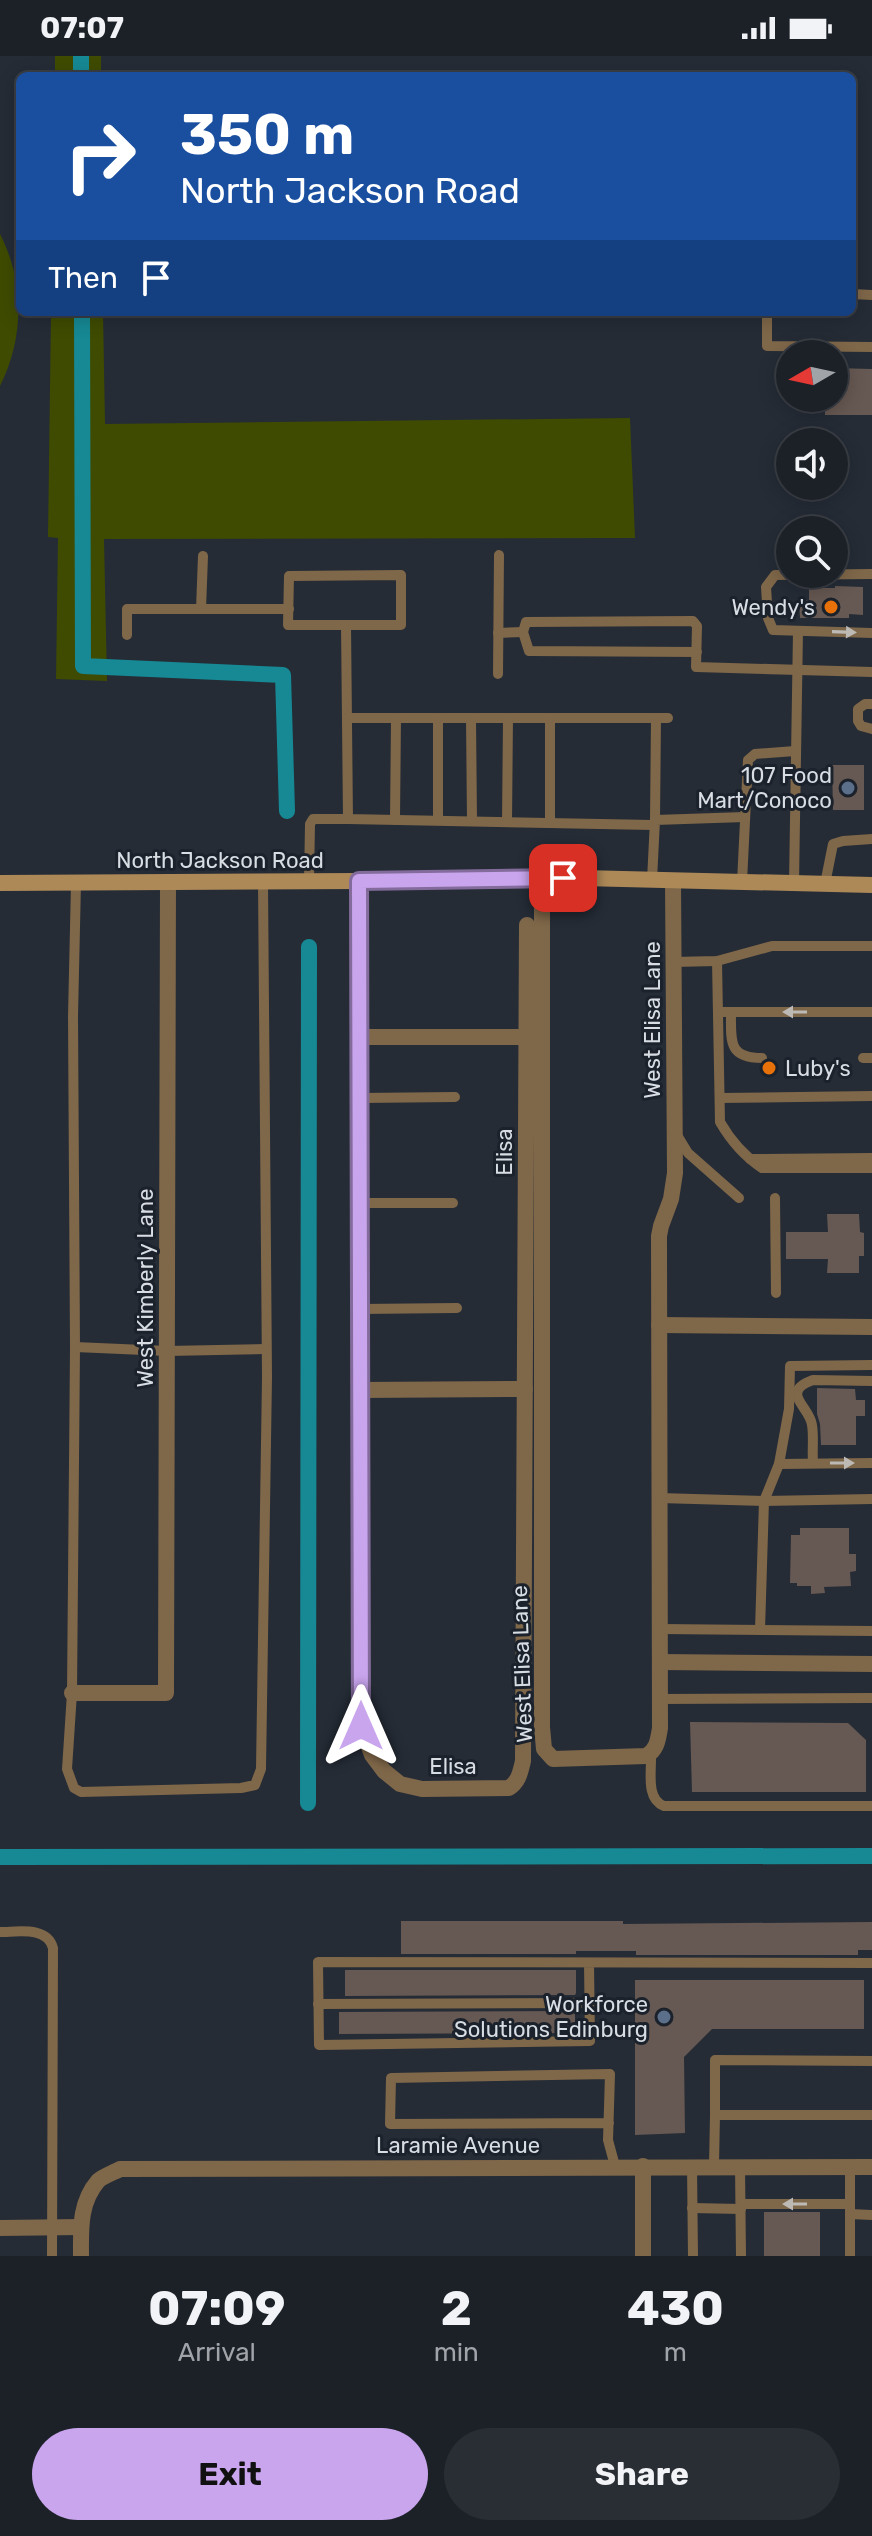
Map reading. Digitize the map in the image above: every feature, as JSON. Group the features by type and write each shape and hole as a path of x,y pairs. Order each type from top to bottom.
{"main road":[{"name":"North Jackson Road","path":"0,883 542,877 872,885"}],"street":[{"name":"West Elisa Lane","path":"542,877 542,1711 544,1749 553,1759 646,1756 658,1742 659,1236 671,1199 675,1173 673,881"},
{"name":"Elisa","path":"359,881 361,1726 372,1755 384,1771 400,1784 422,1789 509,1788 520,1775 523,1746 527,925"},
{"name":"West Kimberly Lane","path":"72,1693 166,1693 168,883"},
{"path":"360,1037 527,1037"},
{"path":"659,1325 872,1327"},
{"path":"360,1390 525,1389"},
{"path":"660,1662 872,1664"},
{"path":"643,2166 643,2256"},
{"name":"Laramie Avenue","path":"81,2256 81,2227 86,2201 99,2179 120,2169 872,2167"},
{"path":"0,2228 81,2227"}],"lane":[{"path":"767,316 767,346 872,347"},
{"path":"498,674 499,555"},
{"path":"201,609 203,556"},
{"path":"872,574 775,575 766,587 768,618 773,630 872,633"},
{"path":"401,575 401,625 346,625 288,625 289,576 401,575"},
{"path":"127,635 127,609 289,609"},
{"path":"697,652 529,651 523,632 526,622 693,621 697,626 697,652 696,667 872,672"},
{"path":"346,625 348,819"},
{"path":"794,883 798,631"},
{"path":"498,633 523,632"},
{"path":"872,704 858,709 858,721 861,726 872,729"},
{"path":"347,718 668,718"},
{"path":"395,820 396,718"},
{"path":"438,718 438,820"},
{"path":"471,718 472,821"},
{"path":"507,822 508,718"},
{"path":"550,718 550,823"},
{"path":"652,880 656,718"},
{"path":"742,882 748,760 755,754 795,751"},
{"path":"309,881 310,824 313,819 550,823 745,817"},
{"path":"825,884 833,844 872,839"},
{"path":"76,883 72,1693 67,1769 74,1788 81,1792 255,1785 261,1769 266,1349 263,882"},
{"path":"673,962 717,961 772,946 872,946"},
{"path":"717,961 720,1122 728,1136 748,1159 762,1168 872,1168"},
{"path":"718,1012 872,1012"},
{"path":"731,1013 731,1038 735,1051 745,1058 762,1058"},
{"path":"720,1098 872,1096"},
{"path":"360,1098 455,1097"},
{"path":"674,1129 688,1153 739,1198"},
{"path":"748,1159 872,1158"},
{"path":"775,1198 776,1293"},
{"path":"360,1203 453,1203"},
{"path":"360,1309 457,1308"},
{"path":"75,1347 167,1351 266,1349"},
{"path":"760,1630 764,1501 779,1464 789,1409 790,1366 872,1365"},
{"path":"813,1463 813,1427 810,1417 799,1404 799,1389 813,1380 872,1381"},
{"path":"779,1464 872,1463"},
{"path":"659,1498 764,1501 872,1499"},
{"path":"660,1629 872,1631"},
{"path":"660,1699 872,1698"},
{"path":"651,1753 652,1797 664,1806 872,1806"},
{"path":"0,1932 39,1933 51,1941 53,1948 52,2256"},
{"path":"589,1963 590,2041 319,2045 318,1962 872,1963"},
{"path":"318,2004 589,2003"},
{"path":"714,2166 715,2060 872,2061"},
{"path":"609,2123 390,2124 391,2078 610,2074 609,2123 608,2140 615,2166"},
{"path":"715,2115 872,2115"},
{"path":"692,2166 693,2256"},
{"path":"740,2167 741,2256"},
{"path":"850,2167 850,2256"},
{"path":"692,2208 850,2209 872,2215"}],"green space":[{"path":"55,56 101,56 101,72 55,72"},
{"path":"0,234 14,272 18,316 14,349 0,386"},
{"path":"51,316 103,316 105,424 630,418 635,538 104,539 107,681 56,679 58,538 48,537"}],"building":[{"path":"848,368 872,369 872,415 825,415 825,412 848,412"},
{"name":"Wendy's","path":"863,587 863,615 800,618 799,600 809,600 809,588"},
{"name":"107 Food Mart/Conoco","path":"832,765 864,765 864,810 833,810"},
{"path":"827,1214 859,1214 860,1232 864,1233 864,1256 859,1256 859,1273 827,1273 828,1259 786,1259 786,1232 828,1232"},
{"path":"817,1388 855,1389 856,1400 865,1400 865,1416 856,1416 856,1445 821,1445"},
{"path":"800,1528 849,1528 849,1554 856,1554 856,1571 850,1572 851,1586 824,1587 825,1593 811,1594 811,1586 790,1583 791,1535 800,1535"},
{"path":"690,1722 848,1723 866,1740 866,1792 692,1792"},
{"path":"401,1921 623,1921 623,1924 872,1922 872,1950 858,1950 858,1955 636,1955 636,1951 401,1954"},
{"path":"345,1970 576,1970 576,1993 345,1996"},
{"path":"635,1980 864,1980 864,2029 712,2029 684,2057 685,2133 635,2135"},
{"path":"575,2011 575,2033 339,2034 339,2012"},
{"path":"764,2212 820,2212 820,2256 764,2256"}],"waterway":[{"path":"81,56 81,72"},
{"path":"82,316 83,666 283,675 287,811"},
{"path":"308,1803 309,947"},
{"path":"0,1857 872,1856"}],"place":[{"name":"Wendy's","path":"831,607"},
{"name":"107 Food Mart/Conoco","path":"848,788"},
{"name":"Luby's","path":"769,1068"},
{"name":"Workforce Solutions Edinburg","path":"664,2017"}],"route":[{"path":"361,1726 359,881 563,878"}]}
